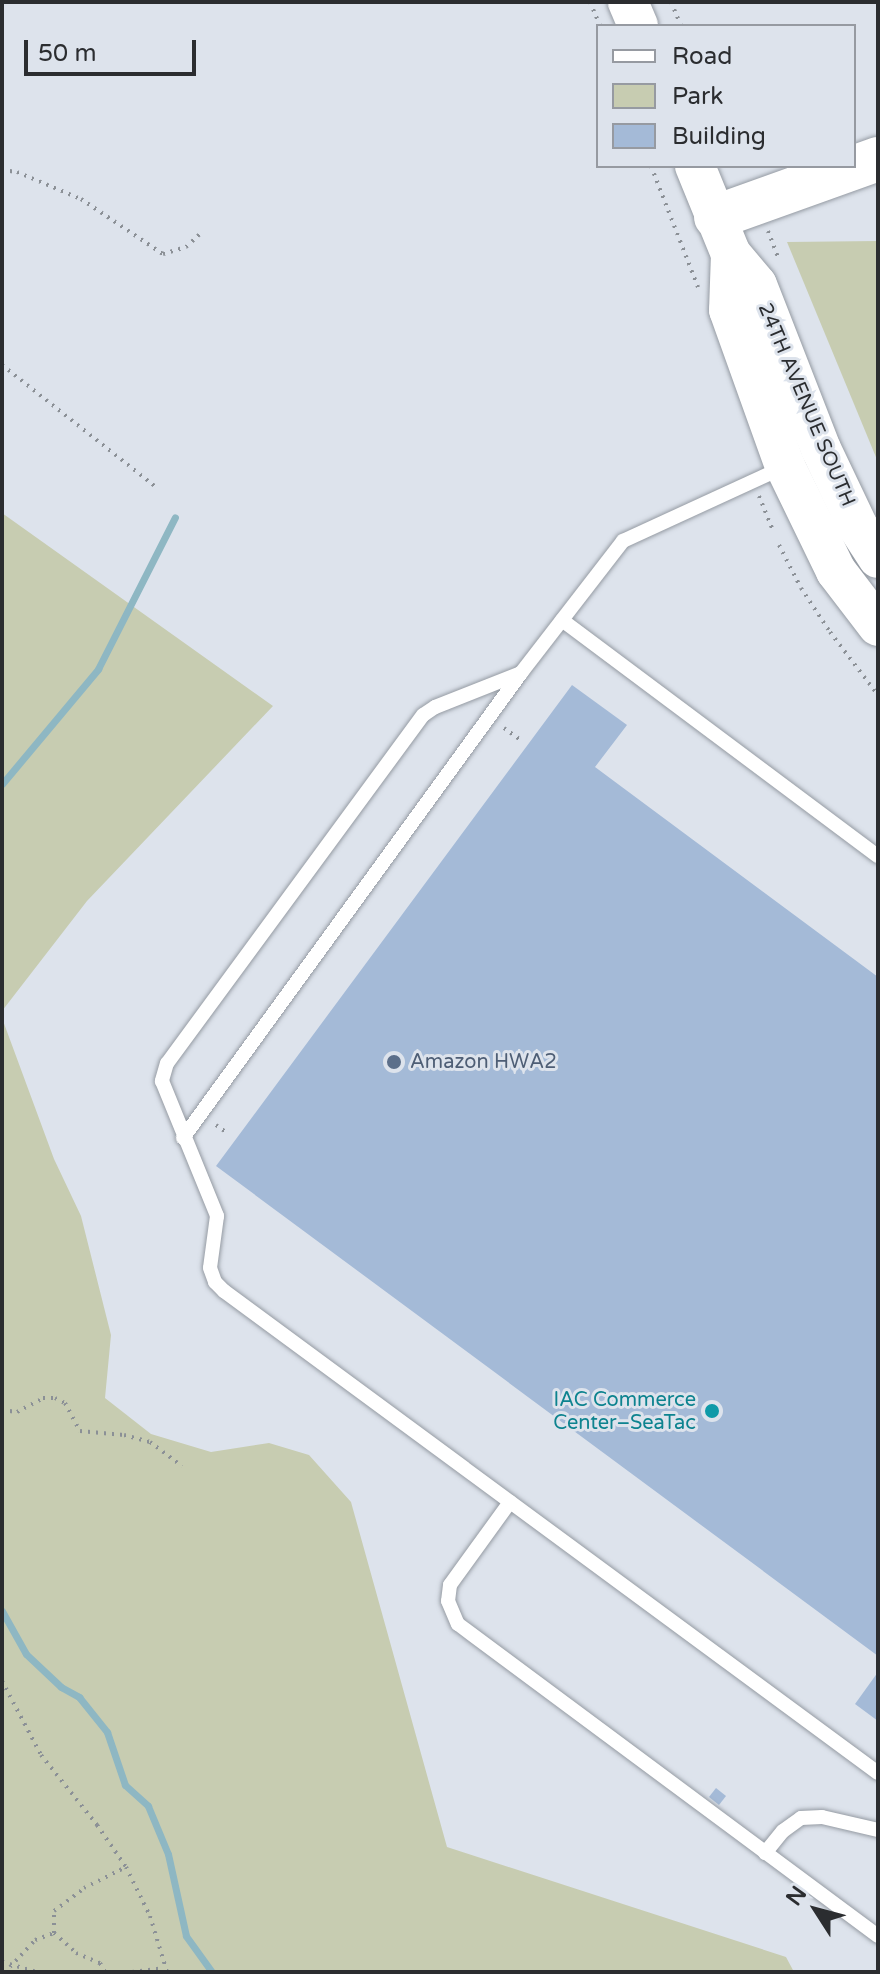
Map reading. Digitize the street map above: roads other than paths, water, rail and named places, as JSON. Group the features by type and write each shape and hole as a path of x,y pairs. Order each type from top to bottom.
{"highway":[{"path":"724,236 878,159"}],"street":[{"path":"628,2 637,24"},
{"name":"24TH AVENUE SOUTH","path":"696,168 724,236 757,285 836,571 878,626"},
{"name":"24TH AVENUE SOUTH","path":"803,458 858,527 878,558"}],"lane":[{"path":"183,1138 521,673 623,541 803,458"},
{"path":"562,620 878,856"},
{"path":"521,673 435,707 423,715 191,1026 167,1063 162,1081 217,1216 210,1268 224,1291 878,1773"},
{"path":"510,1502 450,1585 448,1601 458,1624 878,1936"},
{"path":"765,1853 783,1831 801,1818 822,1817 878,1830"}],"waterway":[{"path":"2,784 98,669 175,517"},
{"path":"2,1611 26,1654 61,1687 79,1697 107,1732 125,1785 148,1806 168,1854 186,1936 212,1972"}],"place":[{"name":"Amazon HWA2","path":"394,1062"},
{"name":"IAC Commerce Center–SeaTac","path":"712,1411"}]}
